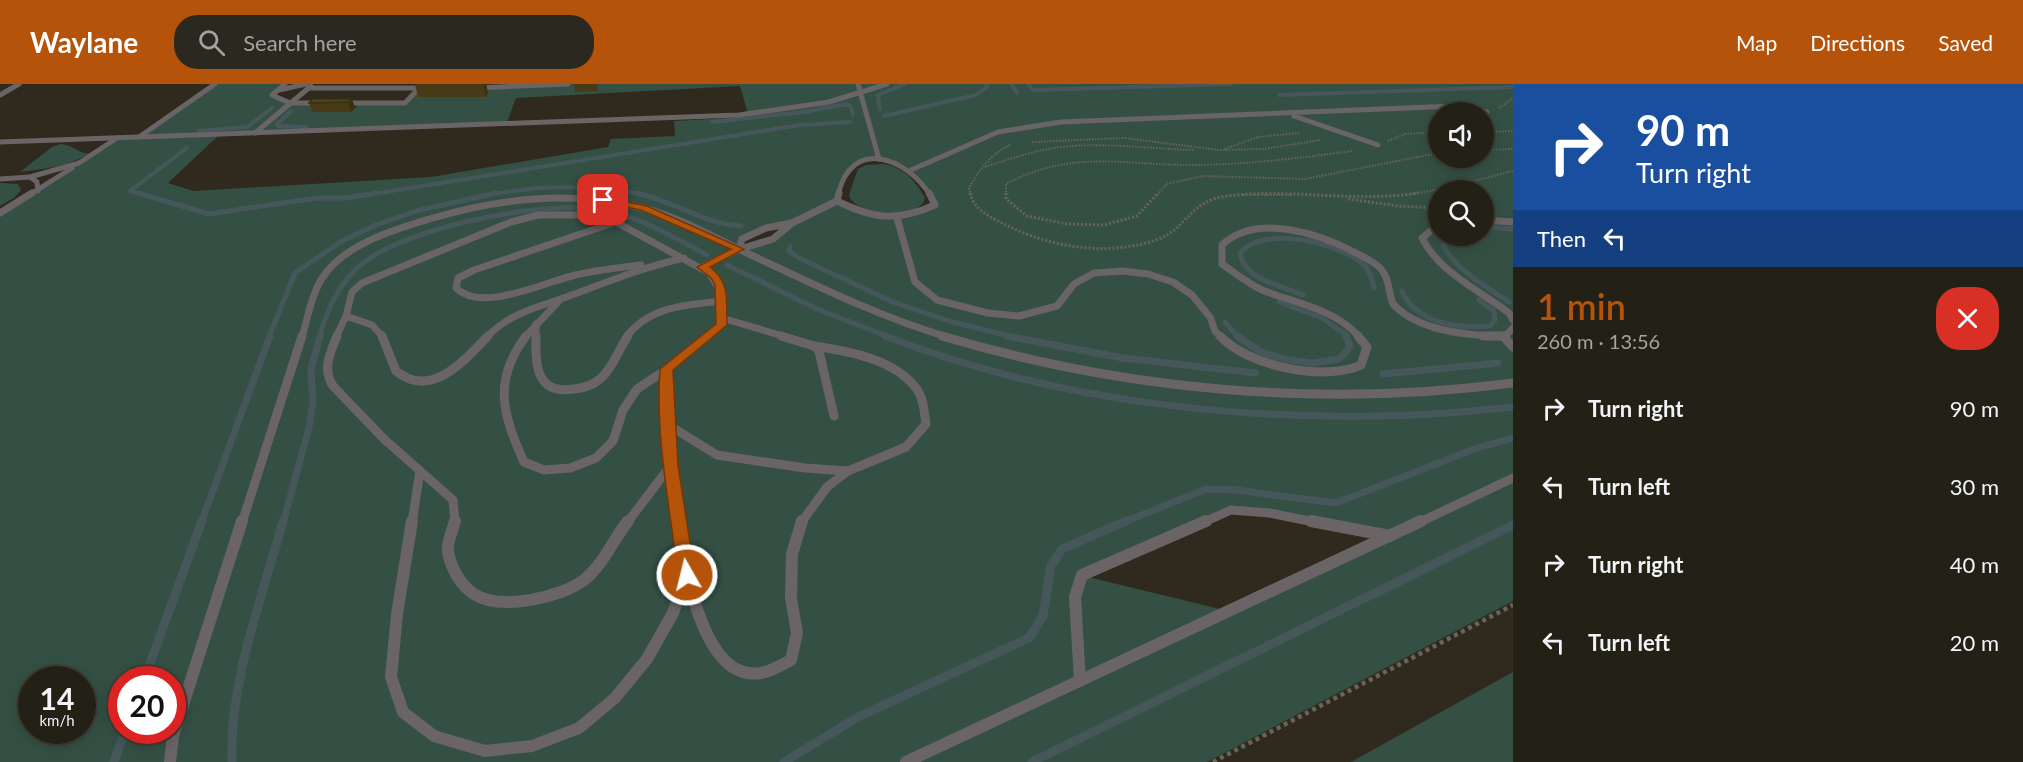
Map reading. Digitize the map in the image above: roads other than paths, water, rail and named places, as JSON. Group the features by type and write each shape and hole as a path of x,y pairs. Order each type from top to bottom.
{"lane":[{"path":"0,95 19,84"},
{"path":"139,137 215,84"},
{"path":"285,84 272,95 290,103 322,103"},
{"path":"466,88 513,88 568,84"},
{"path":"858,84 879,159"},
{"path":"0,142 739,115 803,106 861,93 887,84"},
{"path":"255,132 309,85"},
{"path":"278,90 309,85 431,88"},
{"path":"331,103 405,103 419,88"},
{"path":"910,170 998,132 1038,124 1428,107"},
{"path":"1286,114 1378,145"},
{"path":"0,213 38,191 117,138"},
{"path":"879,159 896,162 910,170 928,189 935,205 912,216 887,218 856,211 837,201 842,179 851,166 859,162 879,159"},
{"path":"0,178 30,177 79,163"},
{"path":"30,177 37,182 38,191"},
{"path":"170,762 173,736 317,290 326,272 362,246 408,225 458,212 549,198 603,200 643,208 739,249 874,313 938,335 1030,358 1194,386 1285,393 1384,395 1431,393 1513,383"},
{"path":"739,249 742,239 766,228 792,223 837,201"},
{"path":"564,297 536,324 519,346 507,371 503,395 514,441 524,462 544,470 570,468 596,458 613,441 623,410 637,389 667,369 722,325 720,285 715,276 616,222 592,215 538,215 523,218 363,283 352,292 326,367 328,380 420,471 453,500 456,519 447,550 458,578 475,595 510,603 552,596 584,580 606,556 624,526 671,465"},
{"path":"897,218 915,282 937,300 988,313 1019,316 1058,306 1074,284 1094,273 1123,271 1148,274 1173,282 1192,295 1210,317 1215,331 1230,347 1287,368 1316,372 1346,372 1361,365 1367,347 1359,335 1346,325 1323,310 1245,281 1222,264 1222,245 1238,232 1261,229 1307,234 1364,257 1381,268 1389,281 1393,305 1410,316 1441,330 1474,336 1509,338"},
{"path":"1494,221 1513,222"},
{"path":"616,222 474,270 458,278 456,288 463,296 494,298 563,277 684,258"},
{"path":"702,267 739,249 759,245 782,235 792,223"},
{"path":"1428,233 1422,238 1425,248 1440,263 1509,313 1513,320"},
{"path":"345,316 367,323 379,331 390,365 406,378 424,381 448,373 467,362 502,323 522,312 654,264"},
{"path":"536,324 535,354 538,374 547,386 563,391 583,388 598,382 608,371 626,336 639,323 656,312 678,306 722,301"},
{"path":"667,369 671,465 693,601 708,641 723,660 741,672 767,672 791,660 797,633 791,598 792,554 802,520 827,487 848,471 906,447 926,424 916,388 898,373 865,357 814,346 722,318"},
{"path":"1513,328 1509,338 1513,347"},
{"path":"814,346 819,351 834,416"},
{"path":"670,426 717,454 805,468 848,471"},
{"path":"420,471 397,614 391,677 403,712 434,736 485,752 532,746 579,728 615,698 647,659 673,613 687,575"},
{"path":"906,762 1513,478"},
{"path":"1080,681 1075,597 1082,576 1231,510 1269,513 1389,536"}],"waterway":[{"path":"880,109 878,95 905,84"},
{"path":"884,116 976,95 987,87 986,84"},
{"path":"1011,84 1017,93"},
{"path":"1028,84 1033,90 1231,84"},
{"path":"1279,95 1513,87"},
{"path":"712,122 803,112 847,104 851,107 853,115"},
{"path":"199,131 247,127 272,108"},
{"path":"291,111 277,124 278,126 306,127"},
{"path":"367,195 800,125 851,122"},
{"path":"143,195 130,191 187,148"},
{"path":"488,195 527,189 566,187 605,189 643,195"},
{"path":"138,193 209,214 317,198 347,198 377,193"},
{"path":"269,337 295,273 340,242 376,225 416,211 496,193"},
{"path":"637,193 643,195"},
{"path":"643,195 701,217 741,226"},
{"path":"319,337 333,301 342,285 355,270 375,255 402,242 470,221 542,209 598,209 641,221 707,255"},
{"path":"1494,228 1513,229"},
{"path":"1303,295 1256,275 1248,269 1240,253 1251,244 1266,240 1284,238 1321,244 1339,250 1365,266 1374,288"},
{"path":"790,246 789,251 799,258 893,302 949,321 1013,337"},
{"path":"1443,246 1449,255 1473,277 1509,302"},
{"path":"727,265 817,309 889,337"},
{"path":"1402,291 1418,311 1440,322 1452,325 1490,326 1495,320 1494,311 1479,300"},
{"path":"1279,302 1322,318 1346,337"},
{"path":"1225,322 1237,336"},
{"path":"201,523 270,336"},
{"path":"283,523 309,428 313,401 311,369 320,336"},
{"path":"885,336 948,358 1078,391 1212,410 1279,415 1346,416 1463,412 1513,407"},
{"path":"1006,336 1123,358 1255,373"},
{"path":"1237,336 1261,352 1284,359 1312,363 1339,359 1350,347 1346,336"},
{"path":"1383,374 1498,363"},
{"path":"1122,523 1206,489 1236,490 1336,503 1477,448 1513,438"},
{"path":"149,666 202,521"},
{"path":"232,762 232,732 241,671 283,521"},
{"path":"784,762 858,717 1029,638 1043,616 1051,566 1062,549 1126,521"},
{"path":"1032,762 1513,525"},
{"path":"114,762 120,744"}]}
